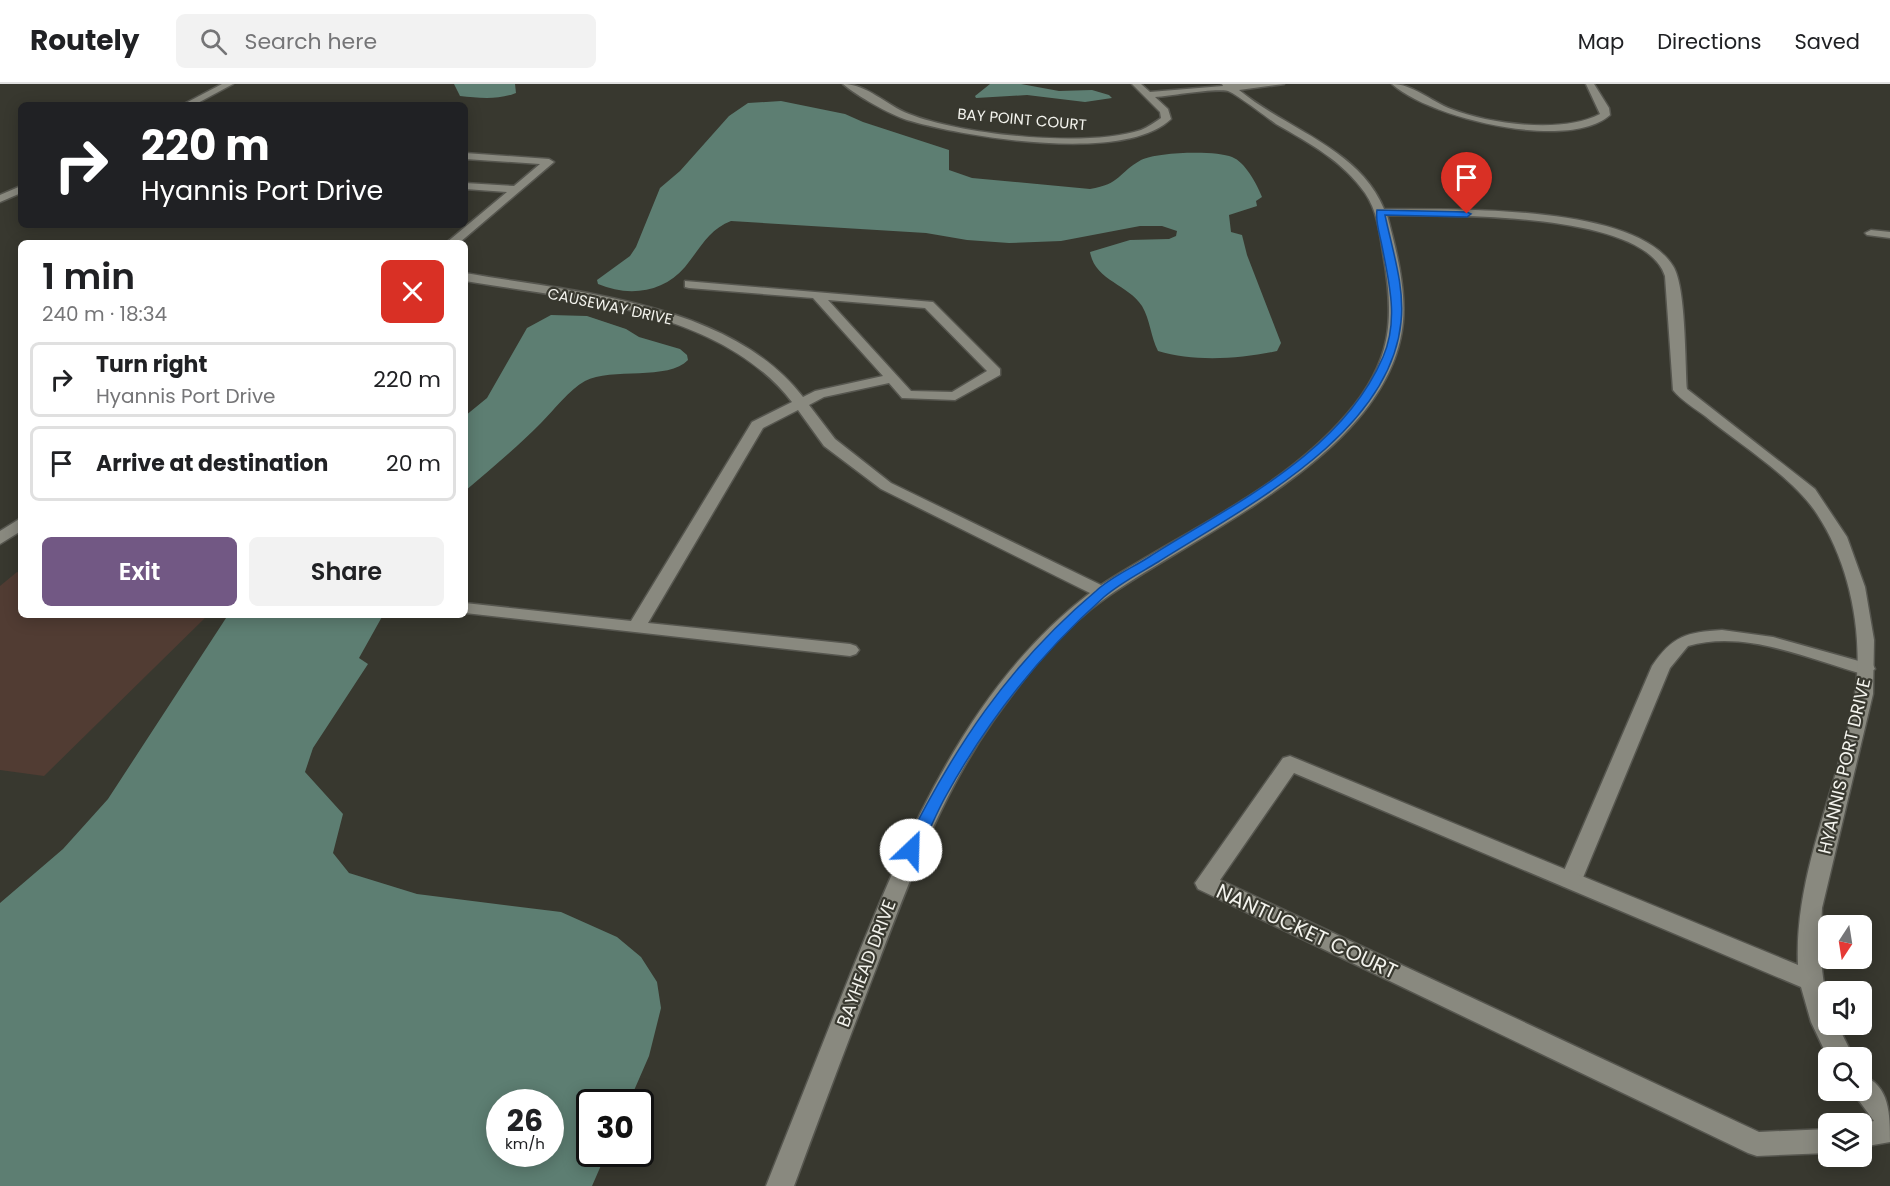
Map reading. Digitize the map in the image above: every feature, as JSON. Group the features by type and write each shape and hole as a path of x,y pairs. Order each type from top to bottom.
{"street":[{"path":"193,102 229,84"},
{"name":"BAY POINT COURT","path":"847,84 900,114 945,127 1001,135 1101,141 1136,137 1160,125 1166,119 1166,112 1147,95"},
{"path":"1136,84 1147,95 1228,86 1280,84"},
{"path":"1396,84 1468,117 1543,126 1584,124 1602,117 1604,108 1590,84"},
{"name":"BAYHEAD DRIVE","path":"780,1186 902,871 938,795 978,728 1010,685 1044,646 1102,592 1289,474 1334,437 1366,399 1389,356 1397,322 1395,289 1380,212 1367,187 1336,156 1228,86"},
{"path":"468,156 549,162 468,226"},
{"path":"468,186 516,189"},
{"path":"0,200 18,191"},
{"name":"HYANNIS PORT DRIVE","path":"1380,212 1532,216 1562,220 1590,225 1623,236 1657,255 1671,273 1680,390 1808,490 1842,546 1862,605 1866,669 1863,694 1811,908 1808,938 1810,981 1820,1012 1837,1047"},
{"path":"455,240 466,228"},
{"path":"1871,234 1890,235"},
{"name":"CAUSEWAY DRIVE","path":"468,278 634,309 708,332 757,360 788,388 822,435 836,449 886,486 1102,592"},
{"path":"689,284 929,305 995,372 955,396 907,395 817,296"},
{"path":"636,628 757,426 820,394 893,378"},
{"path":"0,539 18,526"},
{"path":"468,608 850,651"},
{"path":"1571,880 1661,666 1682,642 1716,634 1767,642 1866,669"},
{"name":"NANTUCKET COURT","path":"1810,981 1290,763 1206,883 1757,1144 1818,1141"},
{"path":"1872,1098 1890,1121"},
{"path":"1872,1133 1890,1130"}],"shaded area":[{"path":"454,84 515,84 516,93 495,98 460,96"},
{"path":"990,84 1021,84 1059,91 1092,90 1112,98 1085,102 1027,95 976,98 975,96"},
{"path":"781,101 845,114 949,150 949,170 972,178 1090,189 1114,181 1133,165 1149,157 1213,153 1232,157 1246,168 1262,197 1256,201 1257,206 1229,215 1231,232 1242,235 1247,255 1281,343 1277,351 1233,357 1187,357 1158,351 1142,306 1129,292 1098,270 1090,252 1130,240 1169,239 1176,236 1177,231 1162,226 1140,226 1061,241 1009,243 967,240 926,233 731,221 710,235 676,276 656,287 633,291 598,284 597,280 630,256 636,247 660,188 680,171 729,116 748,103"},
{"path":"551,315 587,316 626,329 639,337 680,349 687,355 688,360 668,370 609,375 585,381 567,395 523,441 468,488 468,414 487,398 527,328"},
{"path":"18,572 18,618 205,618 44,776 0,770 0,586"},
{"path":"226,618 381,618 359,658 368,664 313,748 305,772 343,814 333,853 349,873 417,894 561,912 617,937 641,957 657,982 661,1008 649,1056 635,1089 576,1089 576,1167 600,1167 592,1186 0,1186 0,903 63,849 108,799"}],"route":[{"path":"911,850 938,795 978,728 1010,685 1044,646 1102,592 1289,474 1334,437 1366,399 1389,356 1397,322 1395,289 1380,212 1467,214"}]}
